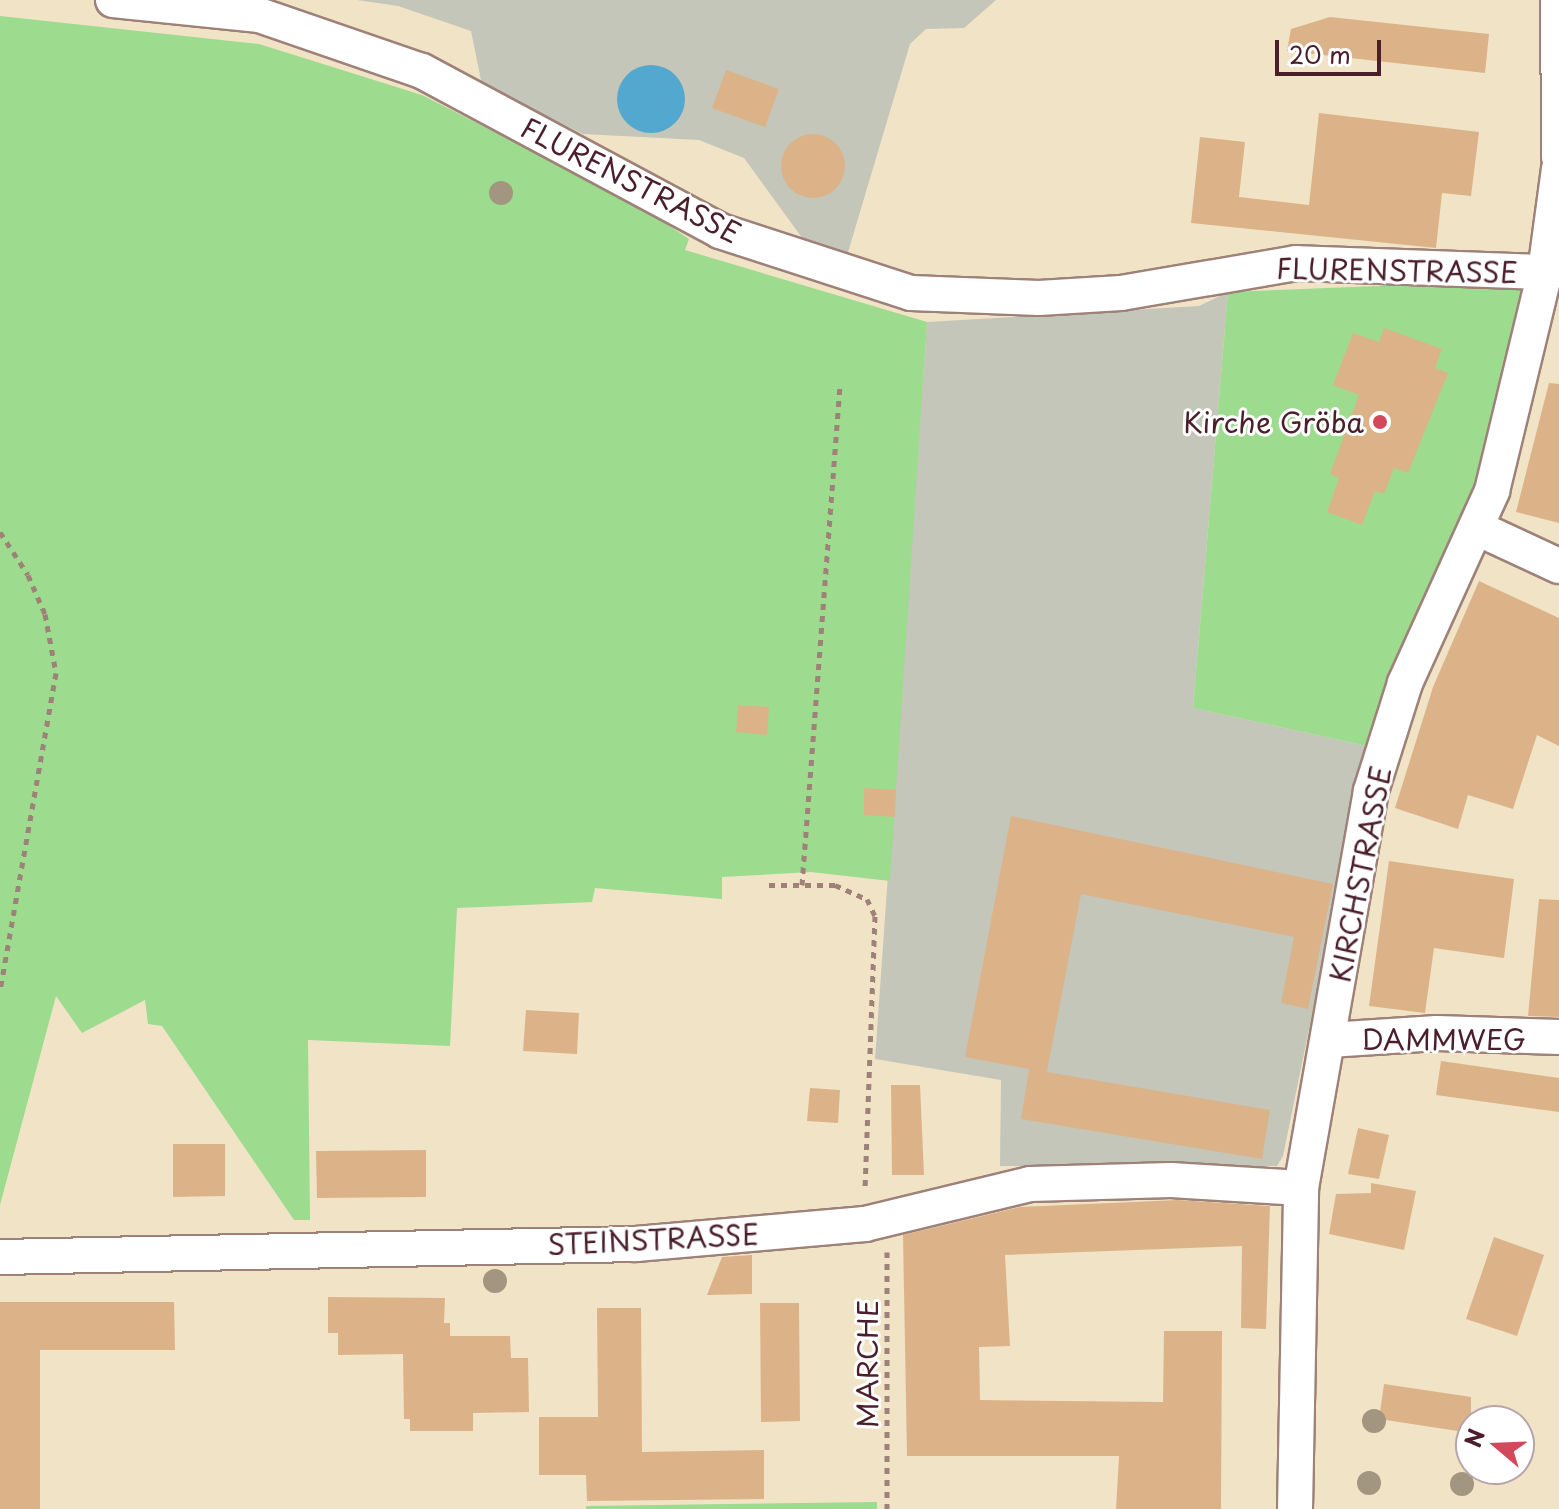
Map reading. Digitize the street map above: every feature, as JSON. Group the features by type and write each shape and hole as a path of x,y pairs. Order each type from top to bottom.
{"street":[{"name":"FLURENSTRASSE","path":"113,0 259,15 422,71 720,231 911,293 1039,298 1121,293 1296,263 1545,272"},
{"path":"1558,0 1559,157"},
{"name":"KIRCHSTRASSE","path":"1295,1509 1301,1188 1371,791 1405,683 1492,491 1545,272 1559,169"},
{"path":"1477,528 1559,566"},
{"name":"DAMMWEG","path":"1329,1040 1437,1033 1559,1037"},
{"name":"STEINSTRASSE","path":"0,1257 636,1244 876,1221 1030,1184 1171,1180 1301,1188"}],"path":[{"path":"802,885 840,385"},
{"path":"0,532 28,575 45,614 56,673 0,990"},
{"name":"MARCHE","path":"769,885 853,891 867,899 875,916 876,1221 887,1509"}],"shaded area":[{"path":"357,0 996,0 964,28 926,29 910,44 846,259 808,246 744,158 699,140 583,134 482,85 471,31 398,6"},
{"path":"1228,292 1193,708 1367,746 1283,1156 1277,1166 1000,1166 1001,1080 875,1059 927,322 1199,306"}],"green space":[{"path":"0,16 259,44 422,95 643,208 689,239 685,250 927,322 890,881 811,872 722,877 722,899 595,888 592,902 457,908 450,1046 308,1040 310,1220 294,1220 162,1026 148,1024 145,1000 82,1033 56,996 0,1205"},
{"path":"1533,280 1475,505 1398,657 1367,746 1193,708 1228,292"},
{"path":"877,1502 877,1509 586,1509 586,1506"}],"water":[{"path":"651,65 675,75 685,99 675,123 651,133 627,123 617,99 627,75"}],"building":[{"path":"1330,17 1489,34 1485,73 1287,51 1291,29"},
{"path":"726,70 779,89 765,127 712,108"},
{"path":"1319,113 1479,132 1471,196 1442,193 1436,248 1191,223 1200,137 1245,142 1239,197 1309,205"},
{"path":"807,134 819,134 836,143 843,154 843,178 836,189 819,198 807,198 795,193 786,184 781,172 781,160 786,148 795,139"},
{"name":"Kirche Gröba","path":"1384,328 1442,349 1435,368 1448,373 1408,473 1394,468 1384,494 1375,491 1362,525 1327,512 1339,478 1330,474 1359,395 1333,385 1353,333 1379,342"},
{"path":"1549,383 1559,384 1559,523 1516,512"},
{"path":"1479,581 1559,618 1559,746 1537,735 1513,809 1468,795 1458,829 1395,808 1433,687"},
{"path":"738,705 769,707 767,735 736,732"},
{"path":"864,788 896,790 895,817 864,815"},
{"path":"1011,816 1333,884 1308,1009 1281,1003 1294,937 1081,894 1047,1072 1270,1110 1262,1159 1021,1119 1029,1069 965,1057"},
{"path":"1389,861 1514,879 1504,958 1434,948 1425,1013 1369,1006"},
{"path":"1539,899 1559,900 1559,1017 1528,1016"},
{"path":"526,1010 579,1013 577,1054 523,1051"},
{"path":"1441,1061 1559,1078 1559,1112 1436,1095"},
{"path":"891,1085 920,1085 924,1175 892,1175"},
{"path":"810,1088 840,1090 838,1123 807,1121"},
{"path":"1358,1128 1389,1135 1379,1179 1348,1174"},
{"path":"173,1144 225,1144 225,1196 173,1197"},
{"path":"426,1150 426,1197 317,1198 316,1151"},
{"path":"1371,1183 1416,1191 1404,1250 1329,1234 1336,1194 1371,1193"},
{"path":"1178,1200 1270,1206 1266,1329 1241,1328 1242,1246 1005,1255 1010,1346 979,1347 980,1400 1163,1402 1164,1331 1222,1331 1221,1509 1116,1509 1119,1456 907,1456 903,1235 1020,1207"},
{"path":"1494,1237 1544,1255 1517,1336 1466,1319"},
{"path":"752,1255 752,1294 707,1295 722,1257"},
{"path":"328,1297 445,1298 444,1323 450,1323 450,1336 510,1336 511,1358 528,1358 529,1412 473,1413 473,1431 410,1431 410,1419 404,1419 403,1354 338,1355 338,1333 328,1333"},
{"path":"0,1302 174,1302 175,1350 40,1350 40,1509 0,1509"},
{"path":"760,1303 799,1303 800,1421 761,1422"},
{"path":"597,1308 641,1308 642,1452 764,1450 764,1499 587,1501 586,1475 539,1475 539,1417 598,1417"},
{"path":"1384,1384 1471,1397 1471,1405 1455,1405 1455,1431 1379,1419"}],"place":[{"name":"Kirche Gröba","path":"1380,422"}]}
